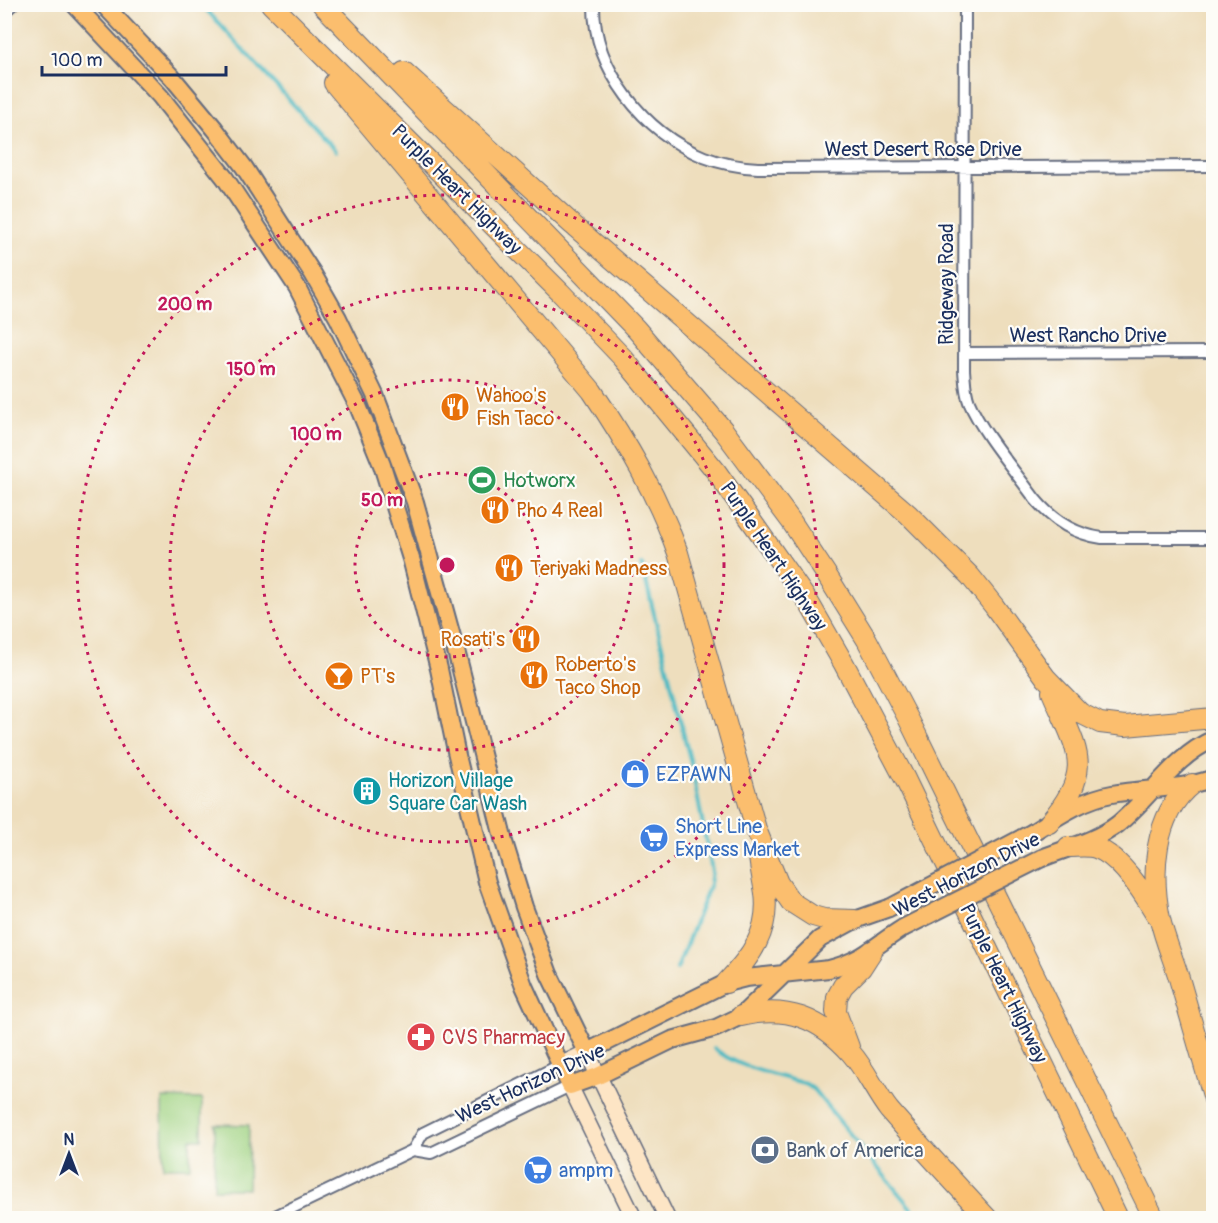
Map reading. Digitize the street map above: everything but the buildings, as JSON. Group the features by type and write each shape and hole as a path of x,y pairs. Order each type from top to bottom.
{"highway":[{"name":"Purple Heart Highway","path":"321,4 636,329 724,430 791,521 867,640 909,720 1154,1218"},
{"path":"329,4 573,225 908,514 970,576 1046,678 1080,713 1100,723 1125,726 1214,718"},
{"name":"Purple Heart Highway","path":"275,8 560,292 623,358 715,470 770,547 821,623 905,779 1118,1218"},
{"path":"275,8 337,87 592,391 624,440 665,516 678,553 756,829 778,883 791,902 805,912 824,920 855,920"},
{"path":"1041,828 1071,794 1076,781 1078,762 1071,734 1046,678"},
{"path":"1192,784 1172,805 1161,833 1156,877 1161,922 1214,1099"},
{"path":"726,983 753,952 763,930 765,895 756,829"},
{"path":"1068,847 1093,848 1105,852 1136,882 1161,922"},
{"path":"872,951 861,968 839,992 836,1004 839,1022 852,1054 887,1108 987,1218"},
{"path":"741,1016 771,1011 802,1017 830,1033 852,1054"}],"main road":[{"path":"74,4 160,96 201,145 242,202 297,286 340,369 372,439 412,562 440,669 456,751 487,882 524,986 634,1218"},
{"path":"92,4 111,24 132,33"},
{"path":"104,4 171,76 215,129 260,191 338,318 382,413 408,481 431,558 504,842 524,907 549,974 667,1218"},
{"path":"242,202 260,191"},
{"path":"340,369 350,368 354,371 370,404 382,413"},
{"path":"412,562 431,558"},
{"name":"West Horizon Drive","path":"560,1065 726,983 746,978 843,966 872,951 903,928 1042,858 1095,838 1115,826 1182,760 1214,739"},
{"path":"456,751 480,746"},
{"name":"West Horizon Drive","path":"570,1086 598,1076 672,1040 716,1028 741,1016 820,939 855,920 889,908 1041,828 1074,808 1101,796 1192,784 1214,778"}],"street":[{"path":"4,12 13,4"},
{"name":"West Desert Rose Drive","path":"594,4 596,33 610,69 632,104 669,137 692,152 725,164 758,168 1214,166"},
{"name":"Ridgeway Road","path":"965,4 964,353 967,395 981,422 1040,505 1055,520 1068,528 1088,536 1102,538 1214,538"},
{"name":"West Rancho Drive","path":"964,353 1214,352"},
{"name":"West Horizon Drive","path":"271,1218 413,1150 423,1133 560,1065"},
{"name":"West Horizon Drive","path":"413,1150 431,1153 570,1086"}],"green space":[{"path":"162,1098 202,1099 202,1139 190,1139 190,1167 163,1167"},
{"path":"215,1124 249,1125 248,1189 214,1189"}],"waterway":[{"path":"201,4 336,151"},
{"path":"642,565 691,764 712,871 710,884 677,969"},
{"path":"714,1048 745,1066 806,1084 813,1089 919,1218"}],"place":[{"name":"Wahoo's Fish Taco","path":"455,407"},
{"name":"Hotworx","path":"482,480"},
{"name":"Pho 4 Real","path":"495,510"},
{"name":"Teriyaki Madness","path":"509,568"},
{"name":"Rosati's","path":"526,639"},
{"name":"Roberto's Taco Shop","path":"534,675"},
{"name":"PT's","path":"339,676"},
{"name":"EZPAWN","path":"635,774"},
{"name":"Horizon Village Square Car Wash","path":"367,791"},
{"name":"Short Line Express Market","path":"654,838"},
{"name":"CVS Pharmacy","path":"421,1037"},
{"name":"Bank of America","path":"765,1150"},
{"name":"ampm","path":"538,1170"}]}
